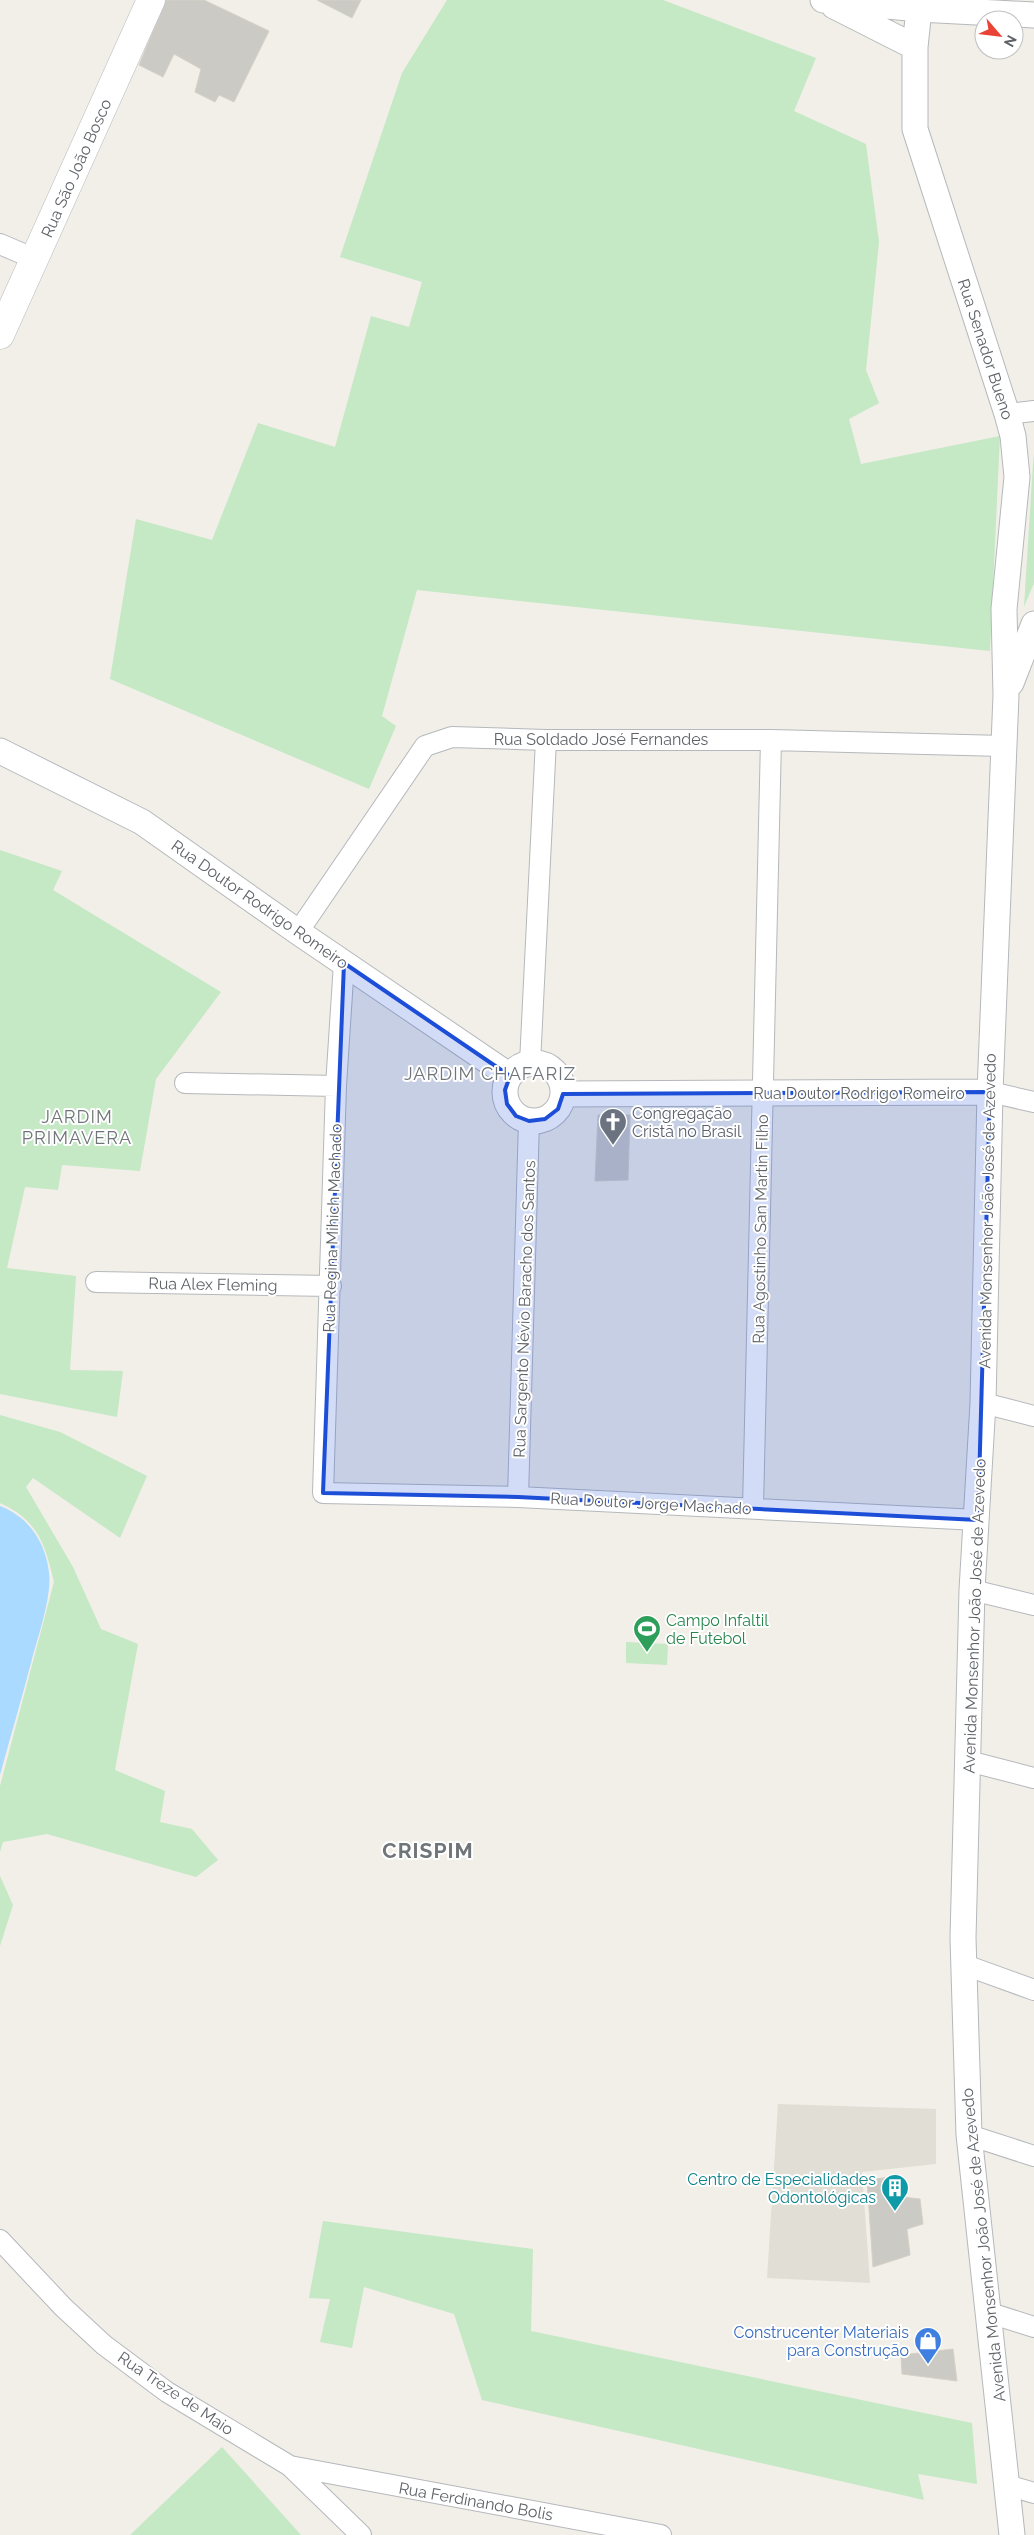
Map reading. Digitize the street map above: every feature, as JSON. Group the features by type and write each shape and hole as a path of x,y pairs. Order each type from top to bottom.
{"main road":[{"name":"Rua São João Bosco","path":"0,335 151,0"}],"street":[{"path":"915,47 823,0 920,4 1034,15"},
{"name":"Rua Senador Bueno","path":"920,4 915,47 915,129 1013,436 1016,477 1004,609 1006,695"},
{"path":"0,244 35,259"},
{"path":"1007,414 1034,410"},
{"path":"1004,609 1034,622 1006,695"},
{"name":"Avenida Monsenhor João José de Azevedo","path":"1006,695 990,1092 983,1403 978,1520 972,1590 962,1938 965,1966 964,2000 969,2135 990,2313 1012,2535"},
{"name":"Rua Soldado José Fernandes","path":"298,932 425,746 452,737 546,740 771,740 1003,746"},
{"path":"520,1069 547,1066 559,1077 563,1094 558,1109 545,1119 530,1121 516,1116 507,1104 505,1090 520,1069 546,740"},
{"name":"Rua Agostinho San Martin Filho","path":"754,1508 771,740"},
{"name":"Rua Doutor Rodrigo Romeiro","path":"0,751 142,822 344,963 520,1069"},
{"name":"Rua Regina Mihich Machado","path":"323,1492 336,1086 344,963"},
{"path":"185,1082 336,1086"},
{"name":"Rua Doutor Rodrigo Romeiro","path":"563,1094 990,1092 1034,1102"},
{"name":"Rua Sargento Névio Baracho dos Santos","path":"518,1497 530,1121"},
{"name":"Rua Alex Fleming","path":"96,1282 331,1286"},
{"path":"983,1403 1034,1416"},
{"name":"Rua Doutor Jorge Machado","path":"323,1492 518,1497 978,1520"},
{"path":"972,1590 1034,1605"},
{"path":"968,1761 1034,1778"},
{"path":"965,1966 1034,1990"},
{"path":"969,2135 1034,2156"},
{"name":"Rua Treze de Maio","path":"0,2240 63,2307 104,2345 167,2392 290,2466 361,2535"},
{"path":"990,2313 1034,2327"},
{"name":"Rua Ferdinando Bolis","path":"290,2466 661,2535"},
{"path":"1007,2485 1034,2493"}],"highlighted area":[{"path":"344,963 510,1076 505,1090 507,1104 516,1116 529,1121 545,1119 558,1109 563,1094 990,1092 978,1520 518,1497 323,1493"}],"shaded area":[{"path":"778,2104 936,2109 936,2164 862,2172 870,2283 767,2278"}],"green space":[{"path":"447,0 663,0 816,58 794,111 866,144 879,242 866,370 879,403 849,419 861,464 1000,436 990,651 417,590 382,716 396,726 369,789 110,679 136,519 212,540 258,423 335,447 371,316 409,327 422,282 340,257 402,73"},
{"path":"1034,454 1034,583 1024,607 1033,464"},
{"path":"0,850 62,871 53,890 221,992 156,1079 140,1171 62,1165 58,1190 25,1187 7,1268 76,1276 70,1370 123,1371 117,1417 0,1394"},
{"path":"0,1415 60,1432 147,1476 120,1538 33,1478 26,1487 73,1567 101,1629 138,1644 115,1770 165,1791 160,1822 192,1829 218,1860 196,1877 47,1834 3,1842 0,1852 0,1786 54,1582 47,1556 38,1535 23,1517 0,1503"},
{"name":"Campo Infaltil de Futebol","path":"626,1642 668,1644 667,1665 626,1663"},
{"path":"0,1876 13,1905 0,1946"},
{"path":"323,2221 533,2249 531,2331 972,2423 977,2484 918,2474 924,2500 482,2400 454,2314 364,2287 352,2348 320,2342 330,2299 309,2298"},
{"path":"222,2447 301,2535 130,2535"}],"water":[{"path":"0,1506 19,1517 34,1532 44,1551 49,1573 49,1583 43,1618 0,1775"}],"building":[{"path":"166,0 204,0 269,31 234,102 219,95 215,102 195,92 201,69 174,54 163,77 139,65"},
{"path":"317,0 361,0 352,18"},
{"name":"Congregação Cristã no Brasil","path":"598,1115 630,1115 628,1180 595,1181"},
{"name":"Centro de Especialidades Odontológicas","path":"899,2176 903,2197 920,2199 923,2224 907,2229 910,2255 873,2267 867,2180"},
{"name":"Construcenter Materiais para Construção","path":"953,2349 957,2381 902,2374 901,2355"}],"place":[{"name":"Congregação Cristã no Brasil","path":"613,1146"},
{"name":"Campo Infaltil de Futebol","path":"647,1653"},
{"name":"Centro de Especialidades Odontológicas","path":"895,2212"},
{"name":"Construcenter Materiais para Construção","path":"928,2365"}],"district":[{"name":"JARDIM CHAFARIZ","path":"490,1074"},
{"name":"JARDIM PRIMAVERA","path":"77,1127"},
{"name":"CRISPIM","path":"428,1851"}]}
